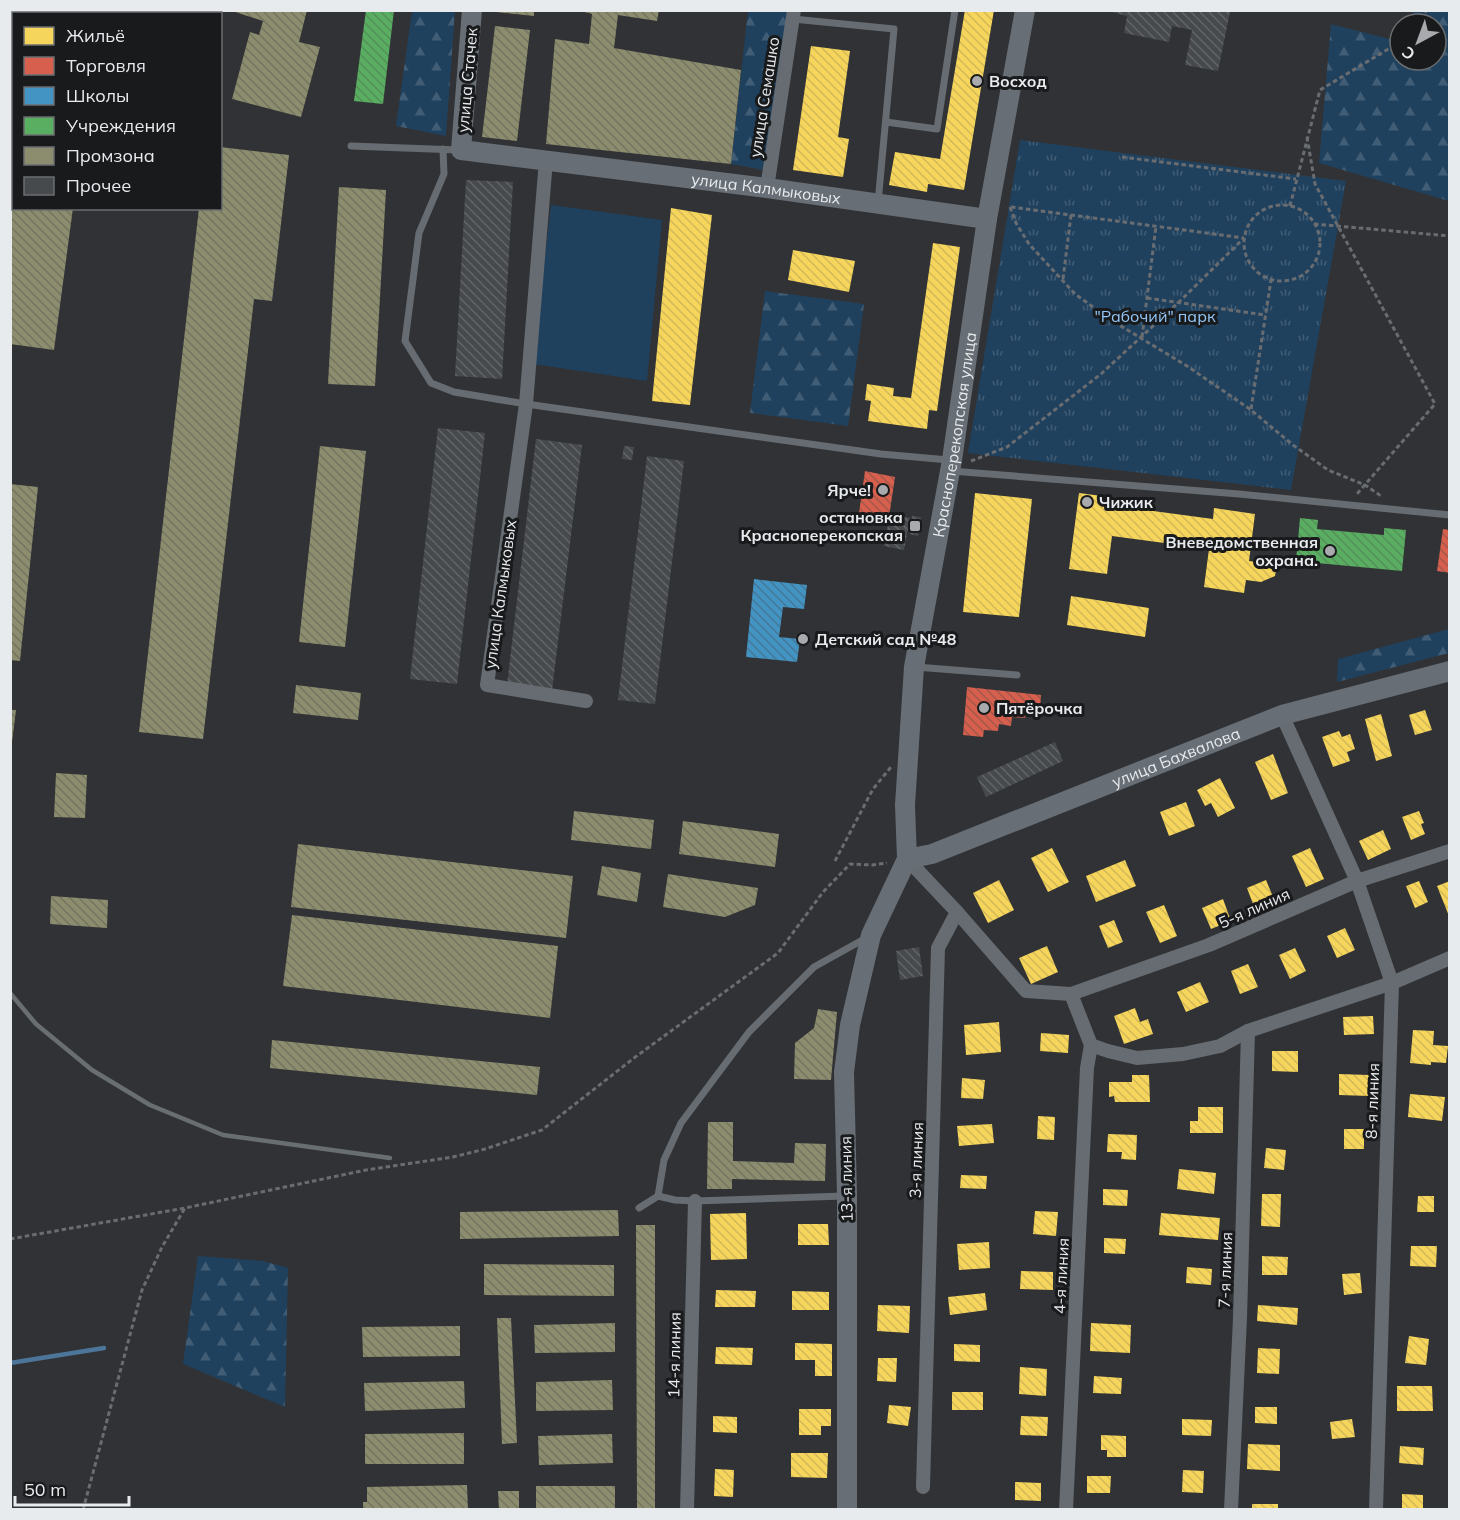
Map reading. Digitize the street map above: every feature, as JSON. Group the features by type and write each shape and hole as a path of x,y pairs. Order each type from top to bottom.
{"street":[{"name":"улица Стачек","path":"452,149 472,10"},
{"name":"Красноперекопская улица","path":"907,859 904,805 914,667 950,465 987,219 1025,10"},
{"name":"улица Семашко","path":"767,188 794,15"},
{"name":"улица Калмыковых","path":"452,149 767,188 987,219"},
{"name":"улица Калмыковых","path":"546,160 526,404 487,685 586,701"},
{"name":"улица Бахвалова","path":"907,859 932,854 1282,715 1449,671"},
{"name":"8-я линия","path":"1282,715 1357,881 1392,983 1376,1509"},
{"name":"5-я линия","path":"1071,994 1209,945 1357,881 1449,851"},
{"path":"907,859 1026,991 1071,994 1091,1045 1137,1058 1183,1054 1220,1046 1248,1031 1392,983 1449,958"},
{"name":"13-я линия","path":"847,1509 847,1196 844,1072 850,1025 871,935 907,859"},
{"name":"3-я линия","path":"923,1487 938,948 957,912"},
{"name":"7-я линия","path":"1231,1509 1240,1318 1248,1031"},
{"name":"4-я линия","path":"1066,1509 1087,1068 1091,1045"},
{"name":"14-я линия","path":"687,1509 695,1201"}],"lane":[{"path":"886,122 937,129 955,10"},
{"path":"794,15 894,29 878,204"},
{"path":"351,146 452,149 419,233 405,341 431,383 454,392 950,465 1449,515"},
{"path":"914,667 1017,675"},
{"path":"658,1196 664,1160 681,1123 749,1032 814,967 871,935"},
{"path":"639,1208 658,1196 695,1201 847,1196"}],"path":[{"path":"1290,206 1320,90 1388,49"},
{"path":"1308,137 1315,184 1435,404 1347,505"},
{"path":"1122,157 1296,179"},
{"path":"950,465 968,462 1007,447 1101,374 1142,338 1244,238 1252,221 1266,209 1278,205 1290,206 1308,216 1319,236 1320,249 1312,266 1297,279 1284,282 1261,276 1253,268 1244,249 1244,238"},
{"path":"1010,207 1016,223 1029,243 1062,280 1084,300 1111,320 1187,366 1251,410 1328,470 1365,485 1386,500 1392,510"},
{"path":"987,219 1010,207 1244,238"},
{"path":"1062,280 1071,215"},
{"path":"1314,224 1449,236"},
{"path":"1142,338 1156,226"},
{"path":"1251,410 1271,280"},
{"path":"1147,298 1265,315"},
{"path":"836,861 873,789 909,744"},
{"path":"10,1238 16,1239 185,1208 366,1170 453,1157 542,1130 634,1058 778,953 823,892 850,864 872,865 907,859"},
{"path":"83,1509 142,1290 162,1247 185,1208"}],"green space":[{"path":"412,11 455,11 446,136 396,126"},
{"path":"748,11 788,11 770,171 731,164"},
{"path":"1449,11 1449,201 1319,163 1331,24 1388,39 1388,72 1448,72 1448,12 1413,12"},
{"name":"\"Рабочий\" парк","path":"1020,140 1346,181 1291,490 968,453"},
{"path":"551,205 662,220 647,381 533,364"},
{"path":"765,291 864,304 848,426 750,413"},
{"path":"1449,629 1449,653 1337,682 1338,659"},
{"path":"198,1256 263,1261 288,1268 285,1407 183,1364"}],"building: Жильё":[{"path":"965,10 994,10 964,190 928,184 927,192 889,185 895,152 940,159"},
{"path":"811,46 850,51 838,137 849,139 843,177 793,170"},
{"path":"671,208 712,215 690,405 652,401"},
{"path":"933,243 960,247 937,411 929,410 927,429 868,421 871,401 865,400 867,384 894,388 893,396 911,398"},
{"path":"793,250 855,261 849,292 788,280"},
{"path":"975,493 1032,499 1019,617 963,612"},
{"path":"1079,493 1117,498 1116,506 1213,519 1214,508 1255,514 1249,561 1277,565 1275,576 1261,582 1246,580 1244,593 1204,587 1209,549 1112,536 1107,574 1069,569"},
{"path":"1071,596 1149,608 1145,637 1067,625"},
{"path":"1425,710 1432,730 1415,735 1409,715"},
{"path":"1381,714 1392,756 1376,761 1365,719"},
{"path":"1339,731 1342,737 1350,734 1355,749 1347,752 1350,761 1333,767 1322,737"},
{"path":"1273,754 1288,793 1271,800 1255,762"},
{"path":"1220,778 1235,808 1218,817 1211,803 1205,806 1197,790"},
{"path":"1186,802 1195,826 1169,836 1160,812"},
{"path":"1419,811 1424,823 1421,824 1425,834 1411,840 1402,817"},
{"path":"1383,830 1391,849 1368,860 1359,841"},
{"path":"1052,848 1069,882 1048,892 1031,858"},
{"path":"1310,848 1324,879 1306,887 1292,856"},
{"path":"1125,860 1136,886 1096,902 1086,876"},
{"path":"999,880 1014,910 988,923 973,893"},
{"path":"1266,880 1276,904 1256,912 1247,888"},
{"path":"1419,881 1428,902 1415,908 1406,886"},
{"path":"1450,881 1450,916 1449,916 1437,886"},
{"path":"1223,899 1231,921 1211,929 1202,908"},
{"path":"1164,905 1177,936 1160,943 1146,912"},
{"path":"1114,920 1123,942 1108,948 1099,926"},
{"path":"1345,928 1355,950 1337,958 1327,936"},
{"path":"1047,946 1058,972 1031,984 1019,958"},
{"path":"1295,948 1306,971 1290,979 1279,955"},
{"path":"1248,964 1258,987 1240,994 1231,971"},
{"path":"1200,982 1209,1002 1186,1012 1177,992"},
{"path":"1135,1008 1140,1022 1148,1019 1153,1034 1124,1044 1114,1016"},
{"path":"1373,1016 1374,1034 1344,1035 1343,1017"},
{"path":"999,1022 1001,1052 966,1055 964,1025"},
{"path":"1413,1030 1434,1031 1433,1045 1448,1046 1446,1063 1431,1062 1431,1065 1410,1063"},
{"path":"1041,1033 1069,1035 1068,1053 1040,1051"},
{"path":"1272,1051 1298,1051 1298,1072 1272,1071"},
{"path":"1339,1074 1369,1075 1369,1096 1339,1095"},
{"path":"1132,1075 1149,1075 1150,1102 1115,1102 1114,1096 1109,1097 1109,1082 1132,1082"},
{"path":"962,1078 985,1080 983,1099 961,1098"},
{"path":"1410,1094 1445,1097 1442,1121 1408,1117"},
{"path":"1198,1107 1223,1107 1223,1133 1190,1133 1190,1121 1198,1121"},
{"path":"1038,1116 1055,1117 1054,1140 1037,1139"},
{"path":"992,1124 994,1143 959,1146 957,1126"},
{"path":"1344,1129 1364,1129 1364,1149 1344,1149"},
{"path":"1108,1134 1137,1135 1136,1160 1121,1159 1122,1152 1107,1152"},
{"path":"1266,1148 1286,1150 1284,1170 1264,1168"},
{"path":"1179,1169 1216,1173 1214,1194 1177,1189"},
{"path":"961,1175 987,1176 986,1189 960,1188"},
{"path":"1103,1189 1128,1190 1127,1206 1103,1205"},
{"path":"1262,1194 1281,1194 1280,1227 1261,1226"},
{"path":"1418,1196 1434,1196 1434,1212 1417,1212"},
{"path":"1035,1211 1058,1212 1056,1236 1033,1234"},
{"path":"746,1213 747,1259 711,1260 710,1214"},
{"path":"1161,1213 1220,1218 1218,1240 1159,1235"},
{"path":"798,1224 828,1224 829,1245 798,1245"},
{"path":"1104,1238 1126,1239 1125,1254 1104,1253"},
{"path":"989,1242 990,1268 959,1270 957,1244"},
{"path":"1411,1246 1437,1246 1436,1267 1410,1266"},
{"path":"1262,1256 1288,1257 1287,1275 1262,1275"},
{"path":"1187,1267 1212,1269 1211,1285 1186,1283"},
{"path":"1021,1271 1053,1272 1053,1290 1020,1289"},
{"path":"1360,1273 1362,1293 1344,1295 1342,1274"},
{"path":"716,1290 756,1291 755,1307 715,1307"},
{"path":"792,1291 829,1292 829,1310 792,1310"},
{"path":"985,1293 987,1310 950,1315 948,1297"},
{"path":"878,1305 910,1306 909,1333 877,1331"},
{"path":"1258,1305 1298,1308 1297,1325 1257,1321"},
{"path":"1091,1323 1131,1325 1130,1353 1090,1351"},
{"path":"1409,1336 1429,1339 1426,1365 1405,1363"},
{"path":"795,1343 832,1344 832,1376 815,1376 815,1360 795,1360"},
{"path":"954,1344 980,1345 980,1362 954,1361"},
{"path":"716,1347 753,1348 752,1365 715,1364"},
{"path":"1258,1348 1280,1349 1279,1374 1257,1373"},
{"path":"878,1358 897,1358 896,1382 877,1381"},
{"path":"1020,1367 1047,1369 1046,1396 1019,1394"},
{"path":"1094,1376 1122,1378 1121,1394 1093,1393"},
{"path":"1397,1386 1432,1386 1433,1411 1397,1411"},
{"path":"952,1392 983,1392 983,1410 952,1410"},
{"path":"889,1405 911,1407 908,1426 887,1423"},
{"path":"1255,1407 1277,1407 1277,1424 1255,1423"},
{"path":"799,1409 831,1409 831,1426 821,1426 821,1435 799,1435"},
{"path":"713,1416 737,1417 737,1433 713,1432"},
{"path":"1021,1416 1048,1417 1047,1436 1020,1435"},
{"path":"1182,1419 1212,1420 1211,1436 1182,1435"},
{"path":"1352,1419 1355,1437 1332,1439 1330,1422"},
{"path":"1101,1435 1126,1436 1126,1457 1107,1457 1107,1450 1101,1450"},
{"path":"1248,1444 1280,1445 1280,1471 1247,1469"},
{"path":"1400,1446 1424,1448 1423,1465 1399,1463"},
{"path":"791,1453 828,1453 827,1478 791,1477"},
{"path":"715,1469 734,1470 733,1497 714,1496"},
{"path":"1183,1470 1204,1471 1203,1493 1182,1492"},
{"path":"1087,1476 1111,1476 1110,1493 1087,1493"},
{"path":"1015,1482 1041,1483 1041,1501 1015,1500"},
{"path":"1402,1494 1423,1495 1423,1509 1402,1508"},
{"path":"1252,1504 1278,1504 1278,1510 1252,1510"}],"building: Торговля":[{"path":"865,471 895,477 889,517 859,513"},
{"path":"1443,529 1450,530 1450,573 1437,571"},
{"path":"967,687 1041,695 1040,711 1026,710 1025,718 1012,717 1011,726 999,724 998,731 984,730 983,737 963,735"}],"building: Школы":[{"path":"754,579 807,585 804,609 783,607 779,637 800,639 797,662 746,657"}],"building: Учреждения":[{"path":"366,10 394,10 383,104 354,101"},
{"path":"1300,518 1318,520 1317,529 1384,535 1384,528 1406,530 1402,571 1296,561"}],"building: Промзона":[{"path":"88,10 157,10 156,12 88,12"},
{"path":"229,10 307,10 299,42 320,47 301,117 232,99 250,32 259,35 263,21"},
{"path":"496,10 534,10 534,16 496,12"},
{"path":"577,10 659,10 657,21 618,15 614,48 741,70 731,164 546,144 555,39 589,44 592,14"},
{"path":"495,26 530,30 517,141 482,137"},
{"path":"222,147 289,155 272,301 254,299 203,739 139,732 199,210 222,210"},
{"path":"10,161 12,161 12,210 73,210 54,350 10,344"},
{"path":"339,187 386,190 375,386 328,384"},
{"path":"320,446 366,451 345,647 299,642"},
{"path":"10,484 38,487 20,661 10,660"},
{"path":"296,685 361,693 358,720 293,713"},
{"path":"10,710 16,710 12,742 10,742"},
{"path":"56,773 87,775 85,818 54,817"},
{"path":"574,811 654,820 651,849 571,840"},
{"path":"683,821 779,834 775,867 679,854"},
{"path":"298,844 573,876 566,938 291,907"},
{"path":"602,866 641,873 637,902 597,895"},
{"path":"668,874 758,888 755,905 725,917 663,907"},
{"path":"51,896 108,900 107,928 50,924"},
{"path":"292,915 558,946 550,1018 283,986"},
{"path":"818,1009 837,1012 831,1080 794,1079 795,1043 814,1028"},
{"path":"272,1040 540,1067 537,1095 270,1068"},
{"path":"708,1122 733,1122 733,1161 794,1163 795,1143 826,1144 825,1181 732,1179 732,1189 707,1189"},
{"path":"618,1210 619,1236 460,1239 460,1212"},
{"path":"636,1225 655,1225 655,1510 637,1510"},
{"path":"484,1264 614,1265 614,1296 484,1295"},
{"path":"497,1318 511,1318 517,1443 502,1444"},
{"path":"615,1323 615,1352 535,1353 534,1325"},
{"path":"460,1326 460,1356 363,1357 362,1327"},
{"path":"612,1380 613,1410 536,1411 536,1382"},
{"path":"464,1381 465,1408 365,1411 364,1383"},
{"path":"464,1433 464,1464 365,1464 365,1434"},
{"path":"612,1434 613,1463 539,1465 538,1436"},
{"path":"467,1485 468,1510 363,1510 363,1502 367,1502 367,1487"},
{"path":"536,1486 615,1486 615,1510 536,1510"},
{"path":"498,1491 519,1491 519,1510 499,1510"}],"building: Прочее":[{"path":"1105,10 1230,12 1218,71 1185,65 1192,30 1172,26 1169,42 1124,33 1127,16"},
{"path":"466,180 513,182 502,379 455,376"},
{"path":"438,428 485,433 457,684 410,679"},
{"path":"536,439 582,445 552,691 507,685"},
{"path":"624,446 634,447 632,460 622,459"},
{"path":"647,456 684,461 655,704 618,700"},
{"path":"890,514 910,518 904,550 884,546"},
{"name":"остановка Красноперекопская","path":"912,516 921,517 918,536 910,534"},
{"path":"1055,742 1063,761 986,797 977,777"},
{"path":"919,947 923,976 900,980 896,951"}],"waterway":[{"path":"10,1363 104,1348"}],"railway":[{"path":"10,993 36,1024 92,1070 150,1105 223,1135 390,1158"}],"place":[{"name":"Восход","path":"977,81"},
{"name":"Ярче!","path":"883,490"},
{"name":"Чижик","path":"1087,502"},
{"name":"остановка Красноперекопская","path":"915,526"},
{"name":"Вневедомственная охрана.","path":"1330,551"},
{"name":"Детский сад №48","path":"803,639"},
{"name":"Пятёрочка","path":"984,708"}]}
